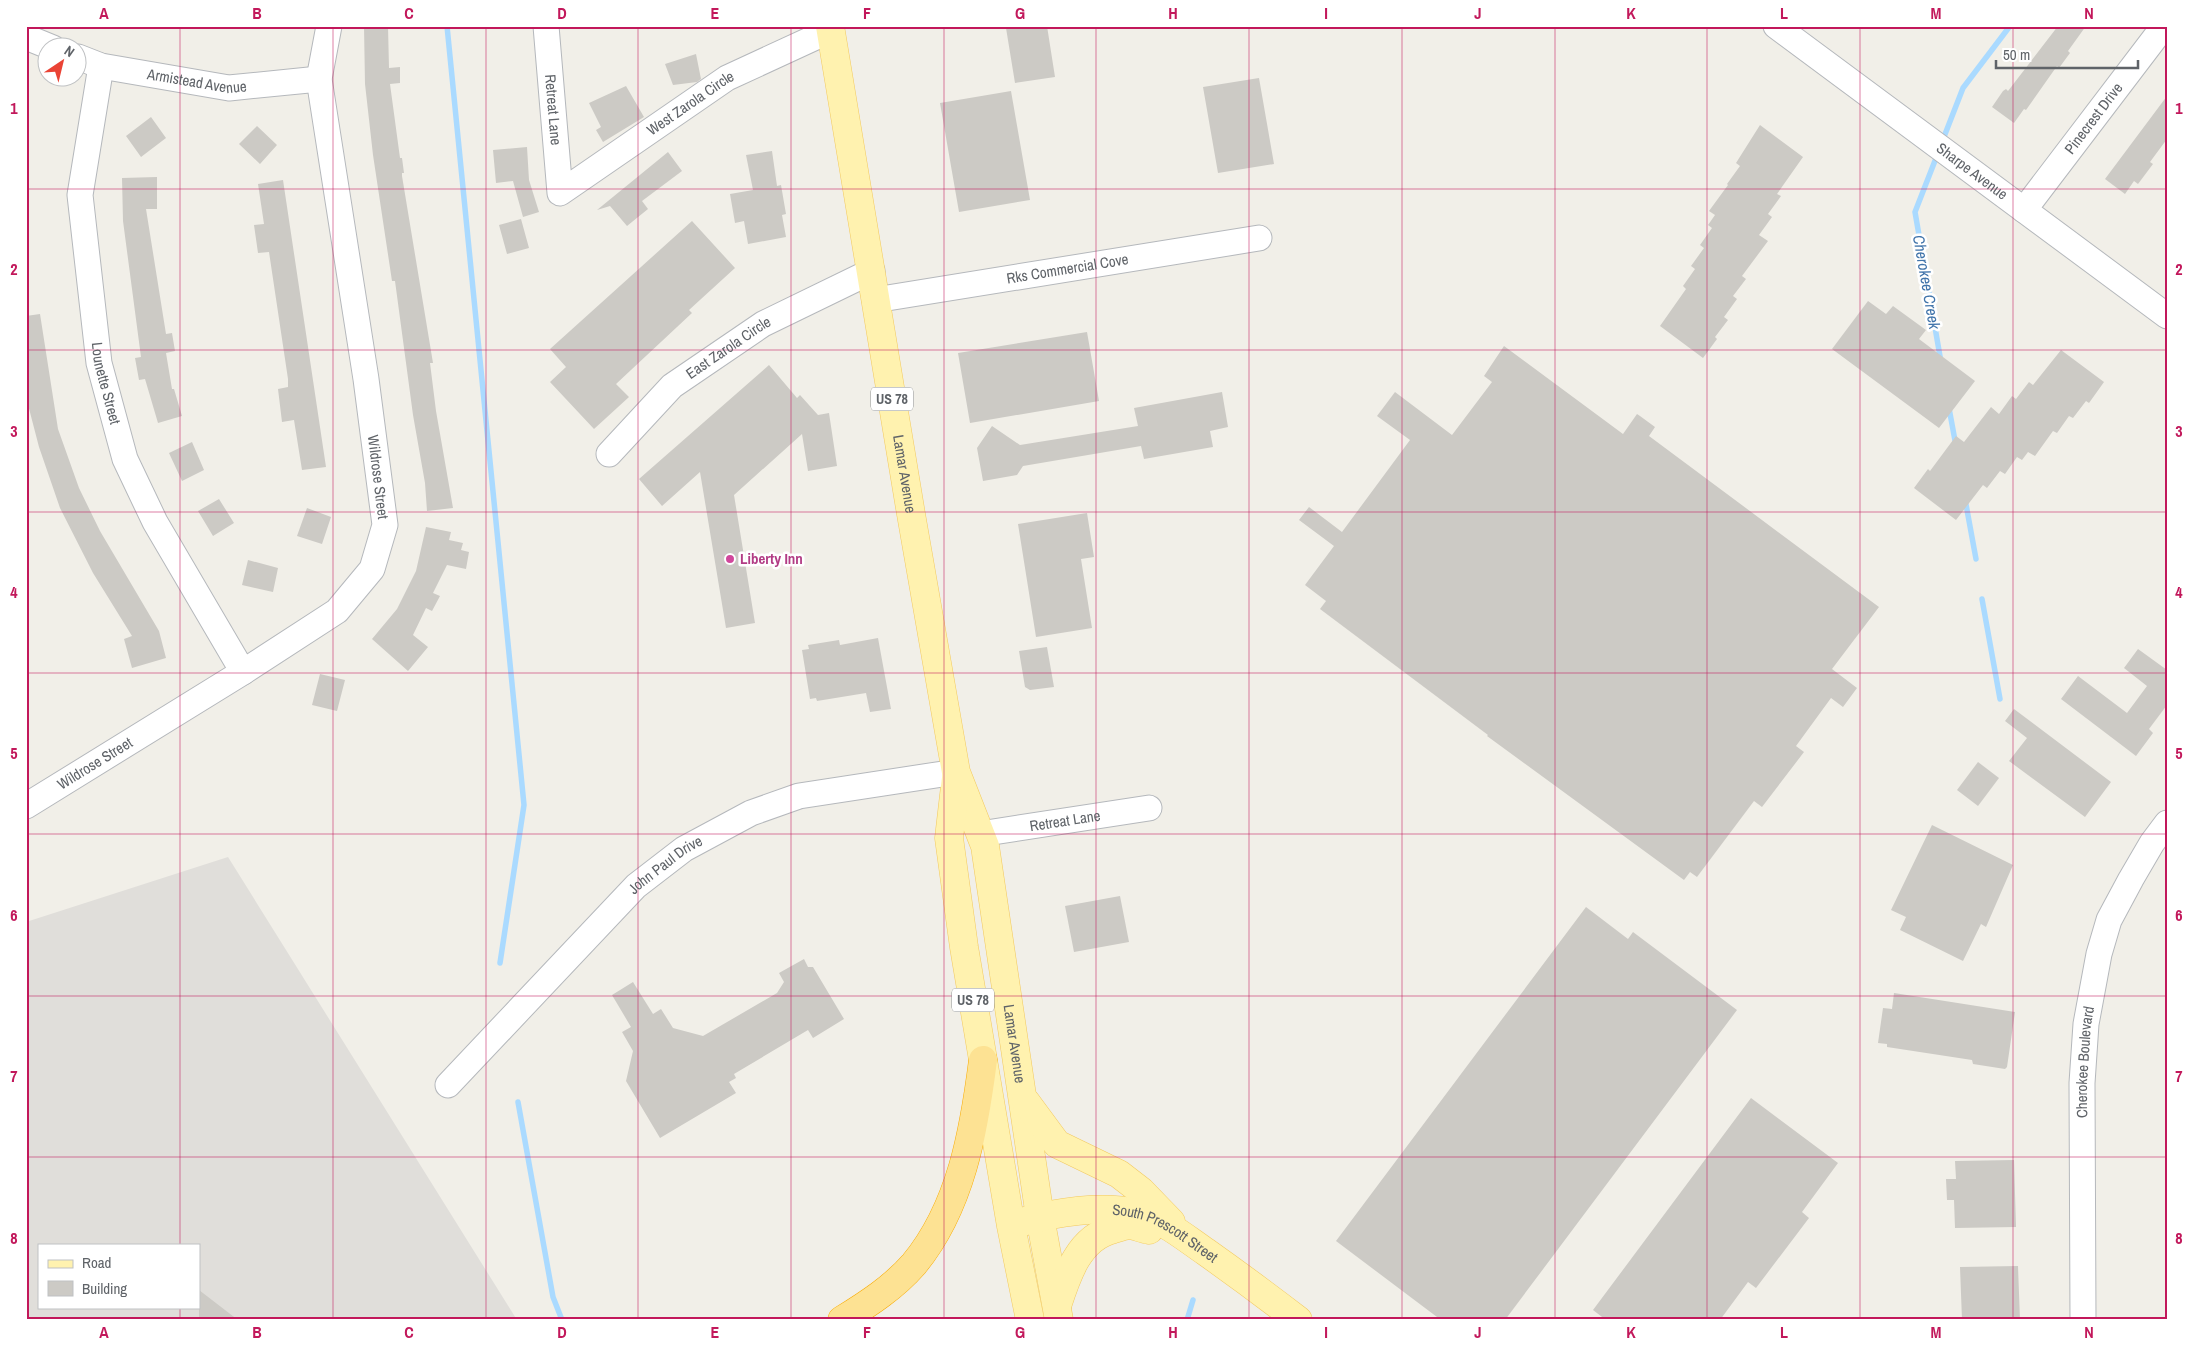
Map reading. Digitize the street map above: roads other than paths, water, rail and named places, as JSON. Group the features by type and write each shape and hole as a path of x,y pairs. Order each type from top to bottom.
{"highway":[{"path":"842,1320 872,1301 913,1265 930,1243 949,1208 969,1144 978,1104 983,1060"}],"main road":[{"name":"Lamar Avenue","path":"831,28 872,271 875,300 956,772 985,846 1040,1217 1058,1314"},
{"name":"Lamar Avenue","path":"956,772 949,838 964,947 1030,1320"},
{"path":"1022,1095 1057,1144 1119,1174 1141,1191 1188,1239"},
{"name":"South Prescott Street","path":"1012,1226 1040,1217 1100,1210 1122,1210 1138,1213 1162,1223 1188,1239 1298,1320"},
{"path":"1058,1314 1066,1276 1078,1254 1089,1241 1107,1230 1130,1225 1188,1239"}],"street":[{"name":"Wildrose Street","path":"26,806 243,672 337,610 372,570 385,525 366,379 319,79 329,26"},
{"name":"Retreat Lane","path":"546,26 560,193"},
{"name":"Sharpe Avenue","path":"1776,26 1806,35 1929,138 2167,316"},
{"name":"Pinecrest Drive","path":"2024,210 2164,26"},
{"name":"West Zarola Circle","path":"560,193 727,78 831,28"},
{"path":"26,37 38,42"},
{"name":"Armistead Avenue","path":"88,61 101,66 230,88 319,79"},
{"name":"Lounette Street","path":"101,66 80,196 99,364 125,458 155,522 243,672"},
{"name":"Rks Commercial Cove","path":"875,300 1258,238"},
{"name":"East Zarola Circle","path":"609,454 672,386 763,324 872,271"},
{"name":"John Paul Drive","path":"448,1084 636,886 684,849 751,813 799,796 956,772"},
{"name":"Retreat Lane","path":"980,834 1149,808"},
{"name":"Cherokee Boulevard","path":"2083,1320 2082,1083 2086,1024 2099,954 2109,920 2135,872 2167,823"}],"waterway":[{"path":"447,26 524,805 500,963"},
{"name":"Cherokee Creek","path":"1942,142 1963,88 2010,26"},
{"name":"Cherokee Creek","path":"1938,153 1915,212 1941,362"},
{"name":"Cherokee Creek","path":"1949,408 1956,446"},
{"name":"Cherokee Creek","path":"1965,499 1976,559"},
{"name":"Cherokee Creek","path":"1982,599 2000,699"},
{"path":"518,1102 553,1297 562,1320"},
{"name":"Cherokee Creek","path":"1187,1320 1193,1300"}],"place":[{"name":"Liberty Inn","path":"730,559"}]}
